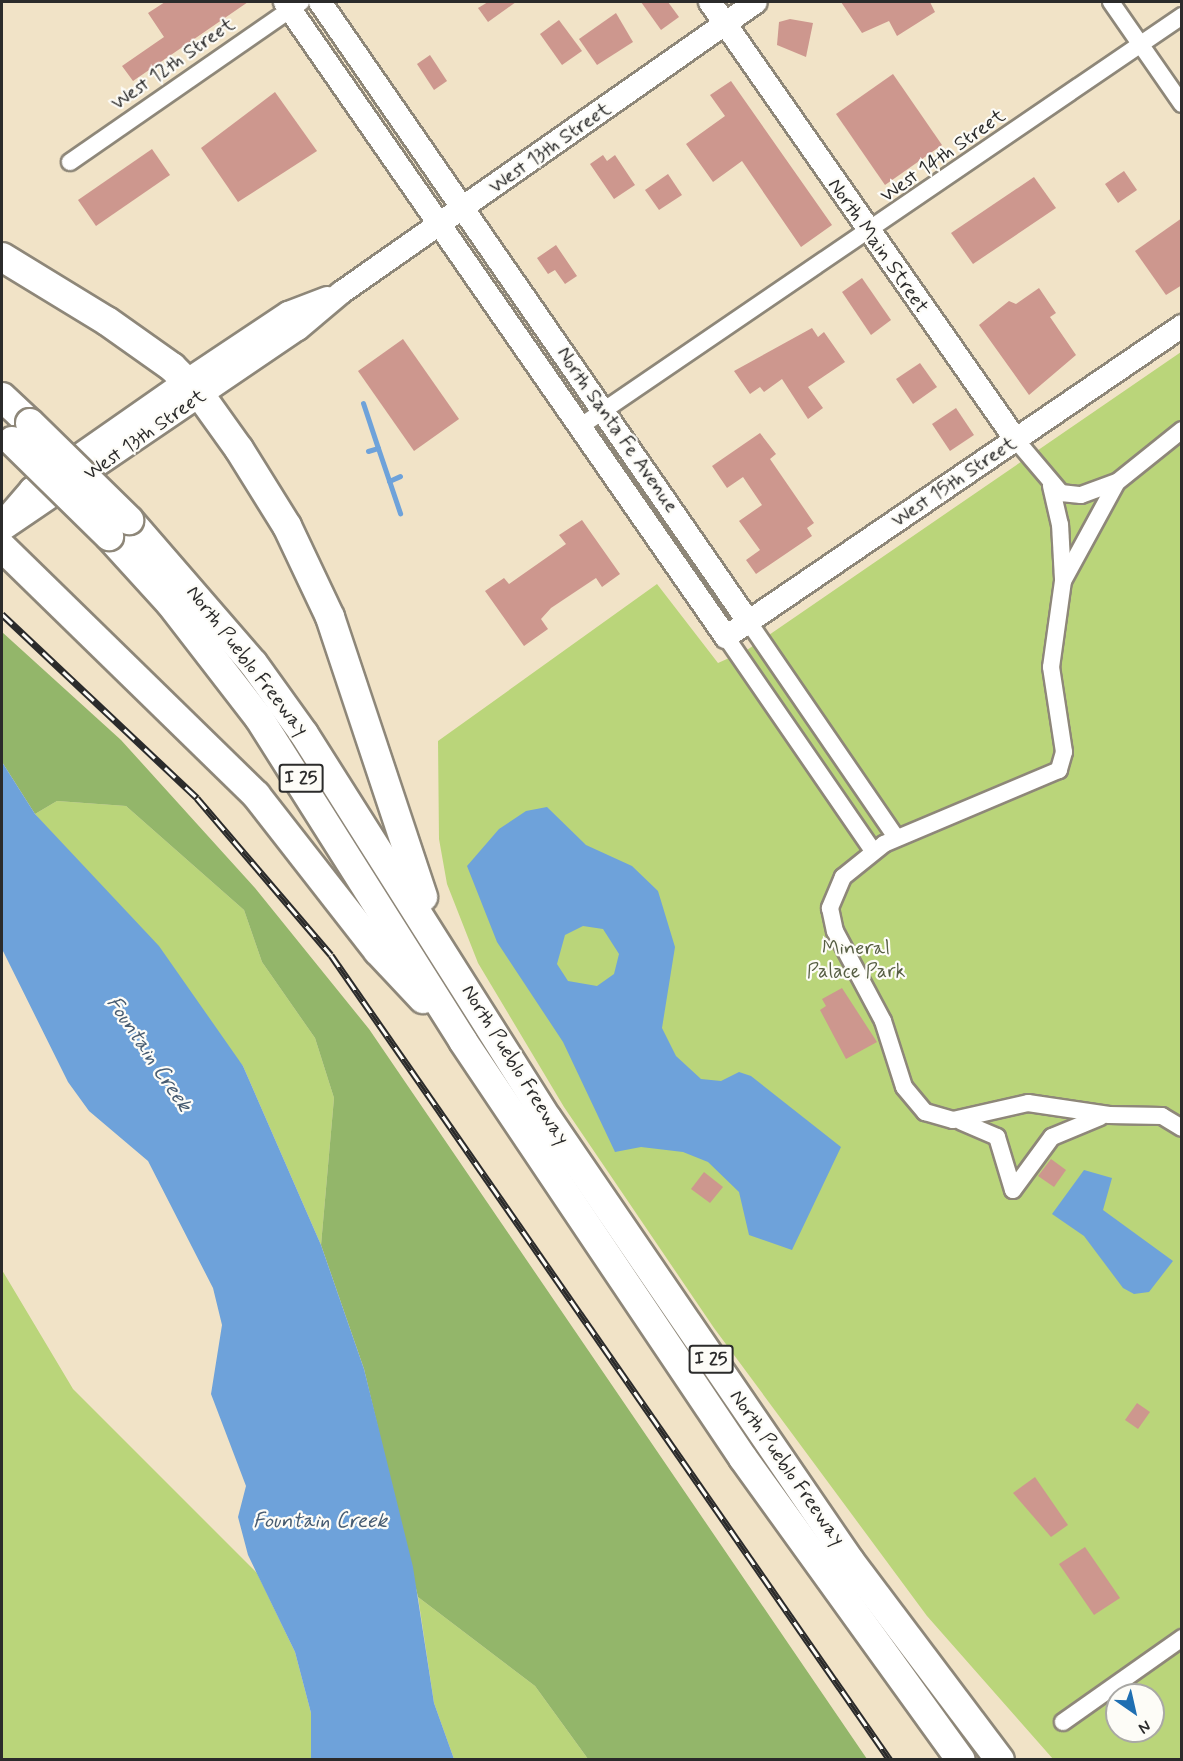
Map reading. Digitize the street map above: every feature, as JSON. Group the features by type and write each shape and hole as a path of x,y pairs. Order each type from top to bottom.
{"highway":[{"path":"2,257 107,321 194,388 287,526 316,583 440,947"},
{"name":"North Pueblo Freeway","path":"2,397 15,432 119,528 253,663 440,947 554,1128 850,1561 978,1735 1000,1760"},
{"name":"North Pueblo Freeway","path":"119,528 177,612 260,718 464,1041 743,1458 961,1760"},
{"path":"2,547 256,795 378,951 464,1041"},
{"path":"936,1728 955,1760"},
{"path":"978,1735 1015,1760"}],"street":[{"name":"North Santa Fe Avenue","path":"320,2 896,837"},
{"name":"North Main Street","path":"710,2 868,233 1051,486 1060,524 1063,581 1051,667 1064,752 1059,770 896,837"},
{"name":"West 13th Street","path":"2,523 31,489 194,388 342,292 756,2"},
{"path":"1111,2 1182,104"},
{"name":"North Santa Fe Avenue","path":"292,4 578,428 726,637 873,851"},
{"name":"West 12th Street","path":"70,162 292,4"},
{"name":"West 14th Street","path":"578,428 868,233 1182,16"},
{"name":"West 15th Street","path":"726,637 1182,326"},
{"name":"West 13th Street","path":"2,530 194,388"},
{"name":"North Main Street","path":"1051,486 1081,495 1117,482 1182,430"},
{"name":"North Main Street","path":"1063,581 1117,482"},
{"path":"896,837 873,851 833,892 831,921 883,1021 909,1097 925,1112 981,1125 997,1137 1013,1190 1052,1137 1084,1119 1109,1115"},
{"path":"953,1120 1028,1103 1109,1115 1162,1116 1182,1128"},
{"path":"1063,1722 1182,1638"}],"green space":[{"name":"Mineral Palace Park","path":"1181,352 1181,1759 1053,1759 927,1616 714,1328 564,1107 478,963 447,884 439,839 438,741 657,584 718,663 747,650"},
{"path":"2,632 121,740 255,888 369,1029 867,1759 588,1759 535,1686 418,1597 364,1369 321,1245 334,1098 315,1038 262,962 244,910 126,806 57,801 35,814 2,762"},
{"path":"57,801 126,806 244,910 262,962 315,1038 334,1098 321,1245 243,1066 35,814"},
{"path":"2,1270 73,1389 257,1573 295,1652 311,1713 311,1759 2,1759"},
{"path":"418,1597 535,1686 588,1759 454,1759 434,1703"}],"water":[{"name":"Fountain Creek","path":"2,762 35,814 159,946 243,1066 321,1245 364,1369 413,1567 434,1703 454,1759 311,1759 311,1713 295,1652 248,1555 238,1517 246,1486 211,1394 222,1325 213,1288 148,1161 89,1111 68,1082 2,949"},
{"path":"547,807 586,845 632,866 658,891 675,947 662,1028 676,1056 701,1079 721,1081 739,1072 751,1076 841,1147 792,1250 749,1235 739,1192 708,1162 683,1152 641,1147 615,1152 563,1042 497,942 467,866 499,829 526,811","holes":["583,926 603,929 619,954 614,974 597,986 568,981 557,964 565,935"]},
{"path":"1084,1170 1112,1178 1103,1210 1173,1261 1149,1292 1134,1294 1123,1288 1084,1236 1052,1214"}],"building":[{"path":"165,2 248,2 133,81 122,66 164,37 148,13"},
{"path":"488,2 516,2 488,22 478,8"},
{"path":"641,2 668,2 679,17 661,30"},
{"path":"841,2 930,2 935,12 897,36 889,21 862,33"},
{"path":"616,13 633,42 597,65 579,39"},
{"path":"790,19 813,23 806,57 777,45 779,22"},
{"path":"559,20 582,51 562,65 540,34"},
{"path":"430,55 447,81 434,90 417,64"},
{"path":"893,74 942,145 885,185 836,114"},
{"path":"731,81 832,225 801,247 742,161 713,182 686,144 725,116 710,95"},
{"path":"275,92 317,151 238,202 201,148"},
{"path":"152,149 170,175 96,226 78,200"},
{"path":"603,155 607,161 615,155 635,185 614,199 590,164"},
{"path":"1124,171 1137,190 1118,203 1105,184"},
{"path":"668,174 682,195 659,210 645,190"},
{"path":"1034,177 1056,208 973,264 951,233"},
{"path":"1182,218 1182,285 1166,295 1135,251"},
{"path":"556,245 577,276 565,284 555,270 548,274 537,258"},
{"path":"862,278 891,320 871,335 842,292"},
{"path":"1039,288 1056,313 1050,317 1076,355 1029,395 979,325 1009,301 1016,304"},
{"path":"812,328 818,337 824,332 845,362 808,387 823,408 808,419 782,379 764,392 760,387 750,394 734,371"},
{"path":"403,339 459,419 414,451 358,371"},
{"path":"920,363 937,387 913,404 896,379"},
{"path":"956,408 974,435 950,451 932,424"},
{"path":"760,433 776,454 770,459 814,523 807,528 812,536 756,574 746,560 760,550 739,521 762,505 743,477 727,488 712,466"},
{"path":"582,520 620,574 602,587 596,578 551,608 541,619 548,629 524,646 485,591 504,578 509,584 566,544 559,535"},
{"path":"842,988 877,1042 846,1059 820,1010 826,1006 822,999"},
{"path":"1051,1159 1066,1170 1054,1187 1038,1176"},
{"path":"704,1172 723,1187 710,1203 691,1189"},
{"path":"1137,1403 1150,1412 1138,1429 1125,1420"},
{"path":"1035,1477 1068,1525 1051,1537 1013,1493"},
{"path":"1085,1547 1120,1598 1094,1615 1059,1564"}],"waterway":[{"path":"363,403 378,448"},
{"path":"368,451 378,448 400,513"},
{"path":"389,481 400,476"}],"railway":[{"path":"2,614 197,798 331,955 890,1760"}]}
